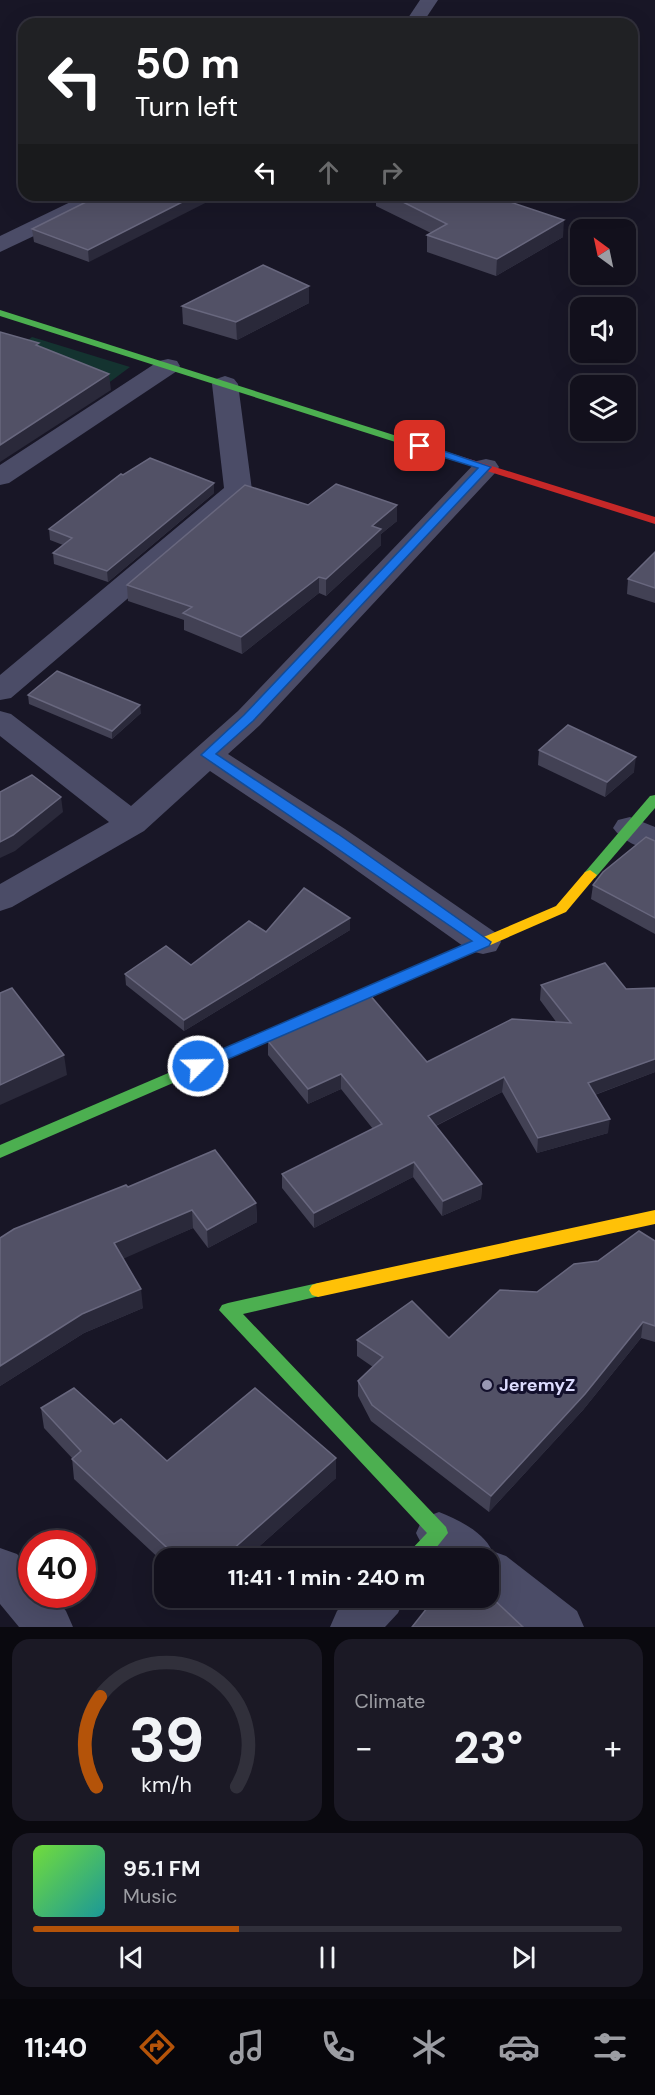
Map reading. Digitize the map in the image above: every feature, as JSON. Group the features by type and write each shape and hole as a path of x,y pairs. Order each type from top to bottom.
{"street":[{"path":"417,18 429,0"},
{"path":"0,245 90,201"},
{"path":"0,313 655,521"},
{"path":"0,477 168,366"},
{"path":"0,692 238,490 225,384"},
{"path":"0,899 132,823 249,718 486,467"},
{"path":"0,721 132,823"},
{"path":"208,755 333,837 483,942"},
{"path":"0,1152 561,909 643,834 655,799"},
{"path":"441,1548 228,1310 655,1217"},
{"path":"0,1569 50,1627"},
{"path":"499,1579 560,1627"},
{"path":"354,1627 372,1608"}],"green space":[{"path":"32,337 130,367 103,387 14,352"}],"building":[{"path":"88,201 184,201 88,250 32,229"},
{"path":"401,201 507,201 564,220 497,259 427,235 447,224"},
{"path":"263,265 309,286 236,322 182,306"},
{"path":"0,332 39,343 36,345 109,374 0,445"},
{"path":"150,458 214,483 107,571 53,553 72,538 49,529 121,474 123,475"},
{"path":"336,484 397,505 372,526 381,529 326,579 319,577 241,637 183,613 192,607 127,585 245,485 308,505"},
{"path":"655,552 655,588 628,579"},
{"path":"57,671 140,705 112,731 28,695"},
{"path":"568,725 636,757 607,782 539,750"},
{"path":"32,775 61,797 13,835 0,842 0,792"},
{"path":"646,837 655,841 655,918 593,885 603,872"},
{"path":"304,888 350,918 184,1020 125,974 166,946 191,965 249,921 266,932"},
{"path":"605,963 626,989 655,988 655,1059 588,1083 610,1119 538,1138 504,1077 428,1116 482,1184 443,1201 414,1162 314,1213 282,1174 382,1124 341,1074 308,1089 268,1041 369,994 427,1062 512,1019 571,1023 541,985"},
{"path":"12,988 64,1055 0,1085 0,993"},
{"path":"215,1150 256,1203 207,1230 192,1210 114,1243 141,1289 82,1314 0,1366 0,1238 14,1229 126,1185 128,1187"},
{"name":"JeremyZ","path":"639,1231 655,1241 655,1326 643,1322 585,1394 491,1496 372,1405 358,1381 383,1357 357,1340 412,1301 449,1338 500,1290 537,1292 574,1264 598,1261"},
{"path":"74,1388 114,1424 121,1419 167,1461 255,1388 336,1458 234,1548 167,1548 72,1459 81,1451 41,1408"},
{"path":"499,1604 523,1627 412,1627 427,1608 499,1608"}],"traffic: fast":[{"path":"0,313 415,445"},
{"path":"590,875 655,799"},
{"path":"0,1152 341,1004"},
{"path":"318,1290 228,1310 439,1533 425,1548"}],"traffic: slow":[{"path":"341,1004 561,909 590,875"},
{"path":"318,1290 655,1217"}],"traffic: jam":[{"path":"415,445 655,521"}],"place":[{"name":"JeremyZ","path":"487,1385"}],"route":[{"path":"198,1066 483,942 333,837 208,755 249,718 486,467 420,446"}]}
